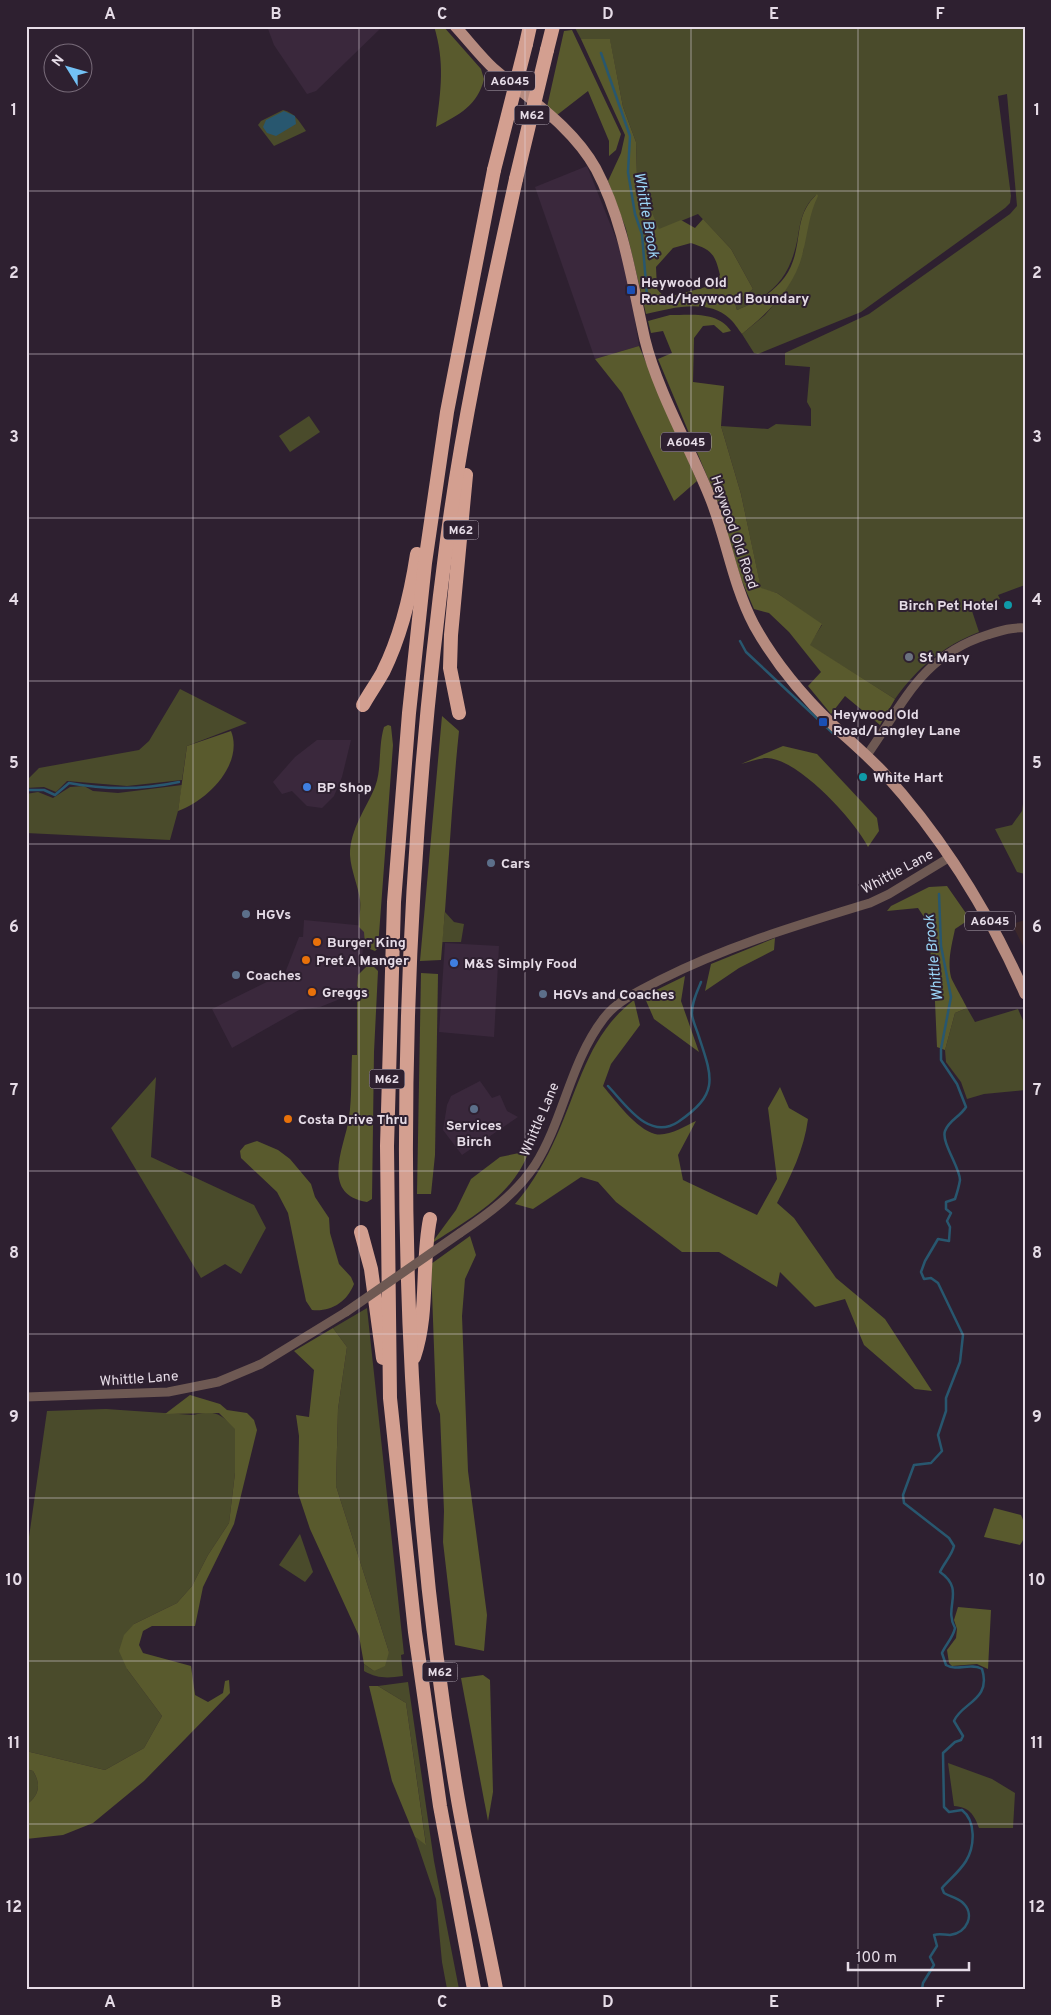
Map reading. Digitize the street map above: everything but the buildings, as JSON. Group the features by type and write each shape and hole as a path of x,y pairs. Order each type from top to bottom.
{"highway":[{"name":"M62","path":"390,1398 387,1146 394,902 409,713 425,563 446,412 494,170 530,26"},
{"name":"M62","path":"496,1989 458,1799 435,1632 419,1486 411,1366 405,1150 411,905 427,718 448,537 479,347 553,26"},
{"name":"M62","path":"459,713 450,668 451,634 479,347"},
{"name":"M62","path":"363,704 383,671 411,588 431,468 446,412"},
{"name":"M62","path":"411,1366 421,1337 427,1236 430,1219"},
{"name":"M62","path":"361,1232 371,1269 376,1318 390,1398 416,1632 439,1796 474,1989"}],"main road":[{"name":"Heywood Old Road","path":"455,26 494,69 543,108 562,126 583,150 596,170 619,226 646,341 658,378 712,502 745,607 774,656 802,692 831,723 868,755 914,808 950,857 994,929 1025,994"}],"street":[{"path":"868,755 917,681 938,659 978,638 1006,629 1025,628"},
{"name":"Whittle Lane","path":"26,1397 168,1392 218,1382 260,1364 346,1312 485,1216 510,1195 535,1165 555,1123 581,1054 598,1027 614,1007 637,992 722,951 889,894 950,857"}],"shaded area":[{"path":"267,26 383,26 316,91 307,94 274,45"},
{"path":"434,26 443,26 481,69 484,79 477,96 466,108 436,127 441,64"},
{"path":"572,30 621,134 616,150 609,156 609,141 588,91 557,115 547,107 564,31"},
{"path":"581,39 610,39 623,107 636,142 637,177 659,229 681,220 695,228 703,219 731,249 753,289 735,303 737,310 771,292 784,278 796,252 800,226 805,210 817,194 803,252 794,276 780,298 742,334 729,318 711,308 700,306 678,307 646,314 626,229 608,181 621,153 625,135","holes":["691,243 712,254 720,275 713,285 665,298 657,289 656,267 673,248"]},
{"path":"587,166 621,251 631,295 639,346 595,359 535,187"},
{"path":"670,315 712,317 726,325 731,331 723,333 714,325 703,326 694,338 693,382 724,386 721,426 741,494 761,588 777,593 822,624 810,645 895,699 880,725 845,696 831,714 808,686 821,672 789,632 769,613 754,609 741,579 717,500 658,359 672,353 663,331 651,333 648,321"},
{"path":"639,346 697,481 674,501 622,393 595,359"},
{"path":"442,716 459,731 441,960 420,961"},
{"path":"391,726 393,745 378,948 375,951 365,947 364,932 359,927 360,900 350,855 353,836 375,787 382,735 384,727"},
{"path":"231,731 234,744 228,768 211,790 189,806 178,811 187,746"},
{"path":"317,740 351,740 342,777 334,796 322,808 307,806 292,791 282,794 273,782 295,757"},
{"path":"783,746 817,754 877,818 879,831 868,847 851,822 825,793 794,769 780,761 767,758 741,764"},
{"path":"947,886 970,919 955,929 950,959 951,977 967,1008 955,1013 945,1050 937,1047 934,979 926,920 918,908 887,911 891,906 929,887"},
{"path":"304,920 366,926 356,1001 340,999 320,1007 299,1010 232,1048 212,1009 285,973 299,937 303,937"},
{"path":"1025,920 1025,950 1012,924"},
{"path":"775,938 774,950 739,968 705,991 711,964"},
{"path":"445,943 499,946 494,1037 439,1032"},
{"path":"366,967 374,967 378,971 374,1052 372,1199 367,1202 352,1197 343,1189 339,1179 338,1168 350,1110 352,1055 357,1055 357,997 360,991 357,986 358,975"},
{"path":"421,973 438,974 435,1155 431,1194 417,1194"},
{"path":"685,976 681,1001 699,1052 654,1019 644,996"},
{"path":"634,1000 640,1025 611,1064 603,1086 633,1120 655,1134 671,1133 696,1121 678,1155 683,1180 757,1215 777,1179 768,1108 780,1087 789,1108 808,1119 800,1152 777,1203 794,1218 836,1278 885,1319 932,1391 915,1389 864,1345 845,1299 815,1307 780,1272 777,1287 719,1252 682,1252 616,1202 598,1182 581,1177 533,1209 515,1204 533,1180 548,1153 596,1045 606,1029"},
{"path":"480,1081 492,1098 500,1095 507,1111 518,1117 462,1155 443,1130 447,1105 451,1096"},
{"path":"257,1141 278,1150 290,1159 311,1184 315,1197 329,1218 330,1233 339,1264 351,1277 354,1284 343,1301 332,1307 312,1310 306,1301 288,1213 277,1192 241,1158 240,1151 245,1145"},
{"path":"529,1151 522,1167 501,1194 431,1244 456,1210 471,1179 500,1157"},
{"path":"470,1236 476,1255 465,1279 462,1316 468,1471 487,1615 484,1651 455,1645 443,1542 444,1511 440,1414 436,1403 431,1264"},
{"path":"333,1328 347,1347 338,1409 336,1486 389,1652 385,1666 374,1671 364,1664 359,1636 310,1529 298,1493 299,1436 296,1415 309,1417 314,1370 294,1351"},
{"path":"190,1395 220,1404 227,1410 247,1413 254,1420 257,1430 234,1524 203,1587 195,1626 152,1626 143,1631 139,1645 143,1653 191,1666 195,1695 208,1702 223,1693 225,1681 229,1680 230,1693 144,1781 93,1823 63,1835 26,1839 26,1805 34,1797 38,1785 33,1771 26,1769 26,1751 105,1770 144,1748 162,1716 127,1669 119,1651 124,1635 134,1624 177,1603 192,1586 208,1555 229,1523 235,1473 235,1429 219,1413 165,1414"},
{"path":"994,1508 1021,1515 1025,1531 1020,1545 984,1537"},
{"path":"958,1607 991,1610 988,1669 977,1664 952,1666 949,1663 947,1650 956,1638 957,1629 954,1620"},
{"path":"483,1675 490,1680 493,1792 488,1821 461,1678"},
{"path":"369,1686 378,1686 406,1703 426,1845 415,1837 392,1781"}],"green space":[{"path":"574,26 1025,26 1025,585 998,595 1000,599 991,602 993,607 987,609 985,603 970,605 979,632 942,651 912,677 895,699 809,645 822,625 777,593 761,589 741,494 721,426 768,429 776,424 811,426 811,409 807,402 810,367 785,365 785,353 869,314 1010,214 1017,206 1007,94 998,96 1011,196 1010,203 861,312 758,354 754,353 742,334 765,315 781,296 803,252 806,227 816,195 808,204 803,214 791,262 779,282 761,298 737,310 735,303 753,289 731,249 698,214 659,230 637,177 636,142 623,107 610,40 581,39"},
{"path":"283,110 294,115 306,131 274,146 258,125 261,121"},
{"path":"309,416 320,432 290,452 279,436"},
{"path":"180,689 247,723 187,746 182,780 127,786 67,781 56,792 44,787 26,788 26,781 39,768 139,750 149,741"},
{"path":"182,785 178,811 170,840 26,833 26,794 38,792 53,798 70,787 84,786 93,791 118,793"},
{"path":"1025,789 1025,874 1017,872 995,829 1012,825 1022,811"},
{"path":"445,912 454,922 464,924 461,942 442,942"},
{"path":"967,1008 975,1022 1018,1009 1025,1025 1025,1090 984,1094 967,1099 961,1082 946,1062 945,1050 955,1013"},
{"path":"156,1077 151,1157 254,1205 266,1228 241,1274 225,1264 201,1278 111,1128"},
{"path":"367,1308 404,1654 401,1655 403,1676 393,1677 379,1677 364,1671 364,1664 374,1671 389,1652 336,1486 338,1409 347,1347 333,1328"},
{"path":"106,1409 193,1415 217,1414 235,1428 235,1473 229,1523 208,1555 192,1586 177,1603 134,1624 127,1669 162,1716 144,1748 105,1770 26,1751 26,1558 47,1411"},
{"path":"300,1534 313,1572 305,1582 279,1565"},
{"path":"408,1682 434,1861 459,1989 447,1989 442,1962 436,1899 415,1837 426,1844 406,1703 378,1686"},
{"path":"948,1763 992,1779 1015,1793 1013,1828 979,1828 970,1812 964,1808 954,1806"},
{"path":"26,1769 33,1771 38,1789 31,1801 26,1805"}],"water":[{"path":"284,111 295,116 296,124 276,136 267,133 263,127 266,120"}],"waterway":[{"name":"Whittle Brook","path":"601,53 630,136 628,172 635,214 642,234 647,296"},
{"name":"Whittle Brook","path":"740,641 746,652 836,736"},
{"path":"26,790 44,790 55,795 69,783 124,788 151,787 179,782"},
{"name":"Whittle Brook","path":"922,1989 923,1983 934,1965 930,1957 937,1946 934,1935 956,1934 968,1922 969,1917 966,1907 958,1899 944,1893 942,1888 966,1861 971,1848 973,1834 970,1820 962,1810 949,1812 944,1807 943,1753 955,1742 961,1740 963,1736 954,1721 979,1694 983,1688 984,1679 982,1669 978,1667 955,1668 946,1665 942,1653 955,1628 951,1613 953,1592 952,1585 940,1572 952,1553 954,1546 949,1538 904,1503 903,1495 914,1465 931,1463 942,1451 938,1435 946,1411 946,1398 960,1362 963,1335 938,1283 931,1278 924,1279 921,1272 938,1239 949,1241 950,1227 947,1221 951,1213 946,1209 946,1202 955,1199 960,1180 944,1136 949,1124 966,1107 957,1084 941,1060 941,1049 951,997 941,946 939,894"},
{"path":"608,1086 630,1111 648,1124 657,1127 667,1127 678,1122 701,1103 709,1085 709,1075 692,1015 692,1007 701,982"}],"place":[{"name":"Heywood Old Road/Heywood Boundary","path":"631,290"},
{"name":"Birch Pet Hotel","path":"1008,605"},
{"name":"St Mary","path":"909,657"},
{"name":"Heywood Old Road/Langley Lane","path":"823,722"},
{"name":"White Hart","path":"863,777"},
{"name":"BP Shop","path":"307,787"},
{"name":"Cars","path":"491,863"},
{"name":"HGVs","path":"246,914"},
{"name":"Burger King","path":"317,942"},
{"name":"Pret A Manger","path":"306,960"},
{"name":"M&S Simply Food","path":"454,963"},
{"name":"Coaches","path":"236,975"},
{"name":"Greggs","path":"312,992"},
{"name":"HGVs and Coaches","path":"543,994"},
{"name":"Services Birch","path":"474,1109"},
{"name":"Costa Drive Thru","path":"288,1119"}]}
